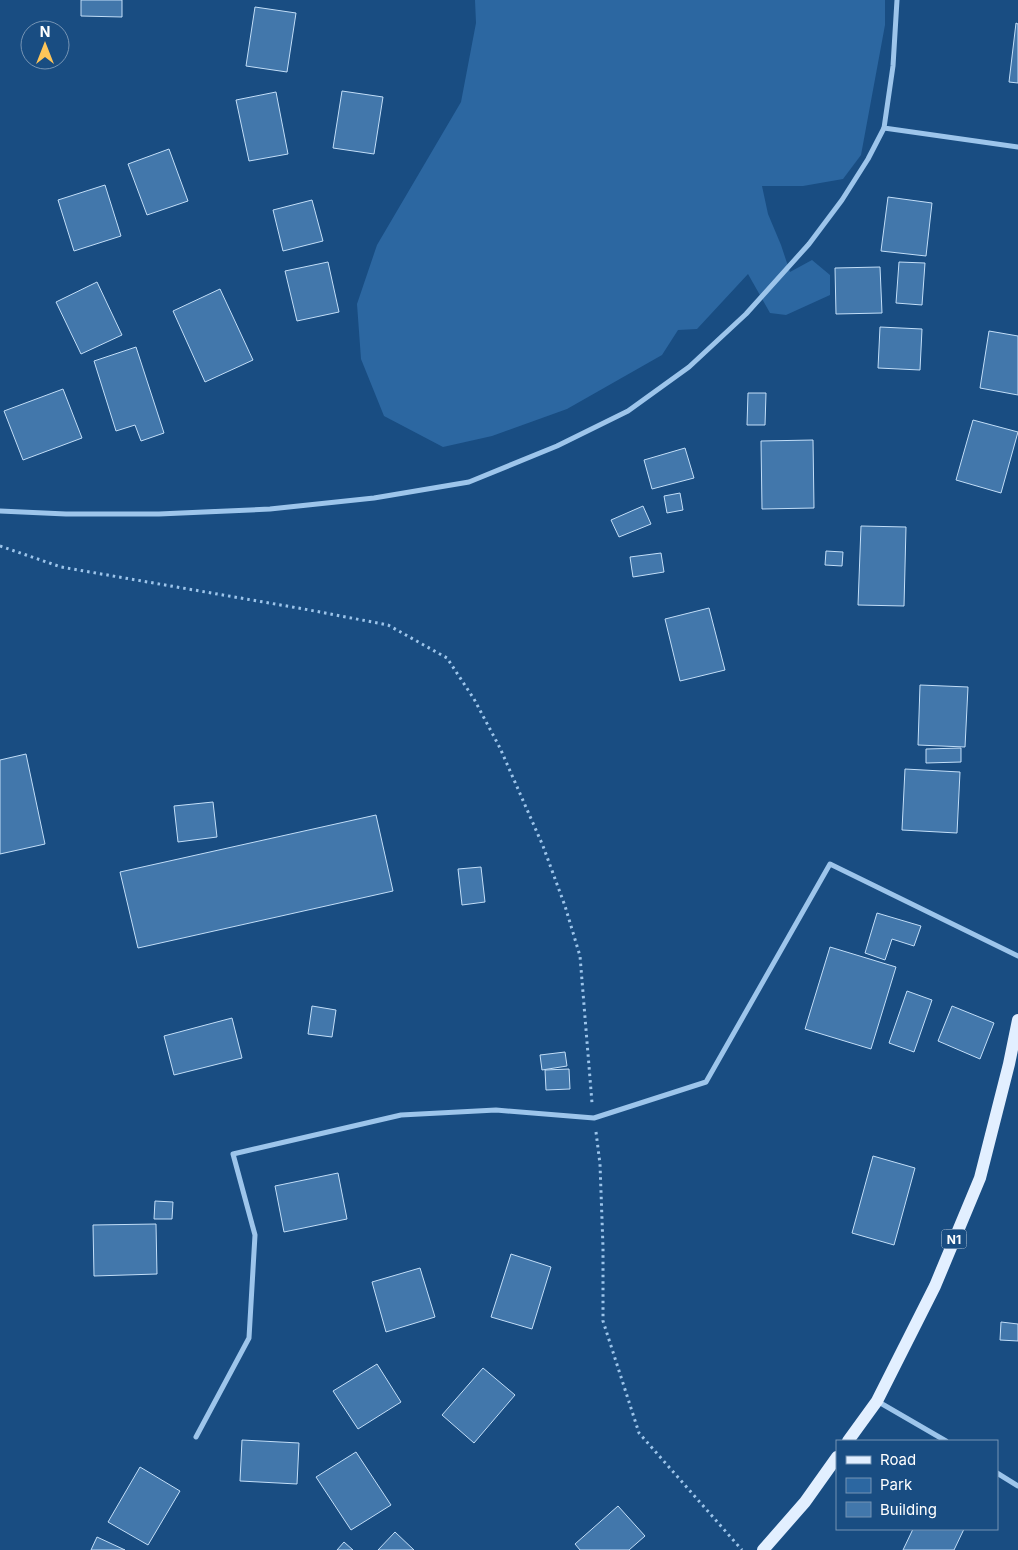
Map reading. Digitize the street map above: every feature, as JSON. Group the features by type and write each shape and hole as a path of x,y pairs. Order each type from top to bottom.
{"main road":[{"name":"N1","path":"849,1440 877,1401 935,1286 980,1178 1009,1064 1018,1020"},
{"path":"763,1550 805,1502 836,1458"}],"street":[{"path":"0,511 66,514 159,514 270,508 374,498 469,482 556,446 628,411 689,367 746,314 809,244 847,191 884,128 893,66 897,0"},
{"path":"884,128 1018,147"},
{"path":"196,1437 249,1338 255,1235 233,1154 401,1115 496,1110 594,1118 706,1082 830,864 1018,956"},
{"path":"877,1401 944,1440"},
{"path":"998,1474 1018,1486"}],"path":[{"path":"0,546 61,567 388,625 446,658 474,699 500,748 543,846 565,906 580,956 594,1118 600,1164 604,1248 604,1321 639,1433 742,1550"}],"green space":[{"path":"475,0 885,0 885,25 861,155 843,179 803,186 762,186 768,214 790,272 812,260 830,275 830,295 786,315 770,313 748,274 697,329 678,330 662,355 567,409 492,436 443,447 384,416 361,359 357,304 377,245 461,102 476,23"}],"building":[{"path":"81,0 122,0 122,17 81,16"},
{"path":"255,7 296,13 287,72 246,66"},
{"path":"1016,23 1018,24 1018,83 1009,82"},
{"path":"342,91 383,97 374,154 333,148"},
{"path":"276,92 288,154 249,161 236,100"},
{"path":"169,149 188,201 147,215 128,164"},
{"path":"105,185 121,236 74,251 58,200"},
{"path":"888,197 932,203 926,256 881,251"},
{"path":"312,200 323,241 283,251 273,210"},
{"path":"328,262 339,312 297,321 285,271"},
{"path":"899,262 925,263 922,305 896,303"},
{"path":"880,267 882,313 836,314 835,268"},
{"path":"97,282 122,335 81,354 56,302"},
{"path":"220,289 253,360 205,382 173,311"},
{"path":"880,327 922,329 920,370 878,368"},
{"path":"989,331 1018,336 1018,395 980,388"},
{"path":"136,347 164,433 141,441 135,425 116,431 94,361"},
{"path":"63,389 82,438 23,460 4,411"},
{"path":"748,393 766,393 765,425 747,425"},
{"path":"973,420 1018,432 1001,493 956,480"},
{"path":"813,440 814,508 762,509 761,441"},
{"path":"685,448 694,478 652,489 644,460"},
{"path":"680,493 683,510 667,513 664,496"},
{"path":"643,506 651,524 619,537 611,520"},
{"path":"861,526 906,527 904,606 858,605"},
{"path":"826,551 843,552 842,566 825,565"},
{"path":"661,553 664,572 633,577 630,557"},
{"path":"709,608 725,670 680,681 665,619"},
{"path":"920,685 968,687 965,747 918,745"},
{"path":"961,748 961,762 926,763 926,749"},
{"path":"26,754 45,844 0,854 0,760"},
{"path":"905,769 960,772 957,833 902,830"},
{"path":"213,802 217,837 178,842 174,806"},
{"path":"376,815 393,891 138,948 120,872"},
{"path":"481,867 485,902 462,905 458,869"},
{"path":"877,913 921,926 914,946 892,939 885,960 865,953"},
{"path":"830,947 896,967 871,1049 805,1029"},
{"path":"907,991 932,1000 914,1052 889,1043"},
{"path":"312,1006 336,1010 332,1037 308,1034"},
{"path":"952,1006 994,1023 980,1059 938,1041"},
{"path":"232,1018 242,1058 174,1075 164,1036"},
{"path":"565,1052 567,1066 542,1070 540,1055"},
{"path":"569,1069 570,1089 546,1090 545,1070"},
{"path":"873,1156 915,1168 894,1245 852,1233"},
{"path":"338,1173 347,1219 284,1232 275,1186"},
{"path":"155,1201 173,1202 172,1219 154,1219"},
{"path":"156,1224 157,1274 94,1276 93,1225"},
{"path":"511,1254 551,1267 532,1329 491,1317"},
{"path":"420,1268 435,1317 386,1332 372,1282"},
{"path":"1001,1322 1018,1324 1018,1341 1000,1340"},
{"path":"377,1364 401,1402 358,1429 333,1391"},
{"path":"483,1368 515,1395 474,1443 442,1415"},
{"path":"242,1440 299,1443 297,1484 240,1481"},
{"path":"356,1452 391,1505 351,1530 316,1477"},
{"path":"140,1467 180,1491 148,1545 108,1522"},
{"path":"618,1506 645,1536 629,1550 580,1550 575,1544"},
{"path":"913,1530 964,1530 954,1550 903,1550"},
{"path":"395,1532 414,1550 378,1550"},
{"path":"97,1537 125,1550 91,1550"},
{"path":"344,1542 353,1550 337,1550"}]}
